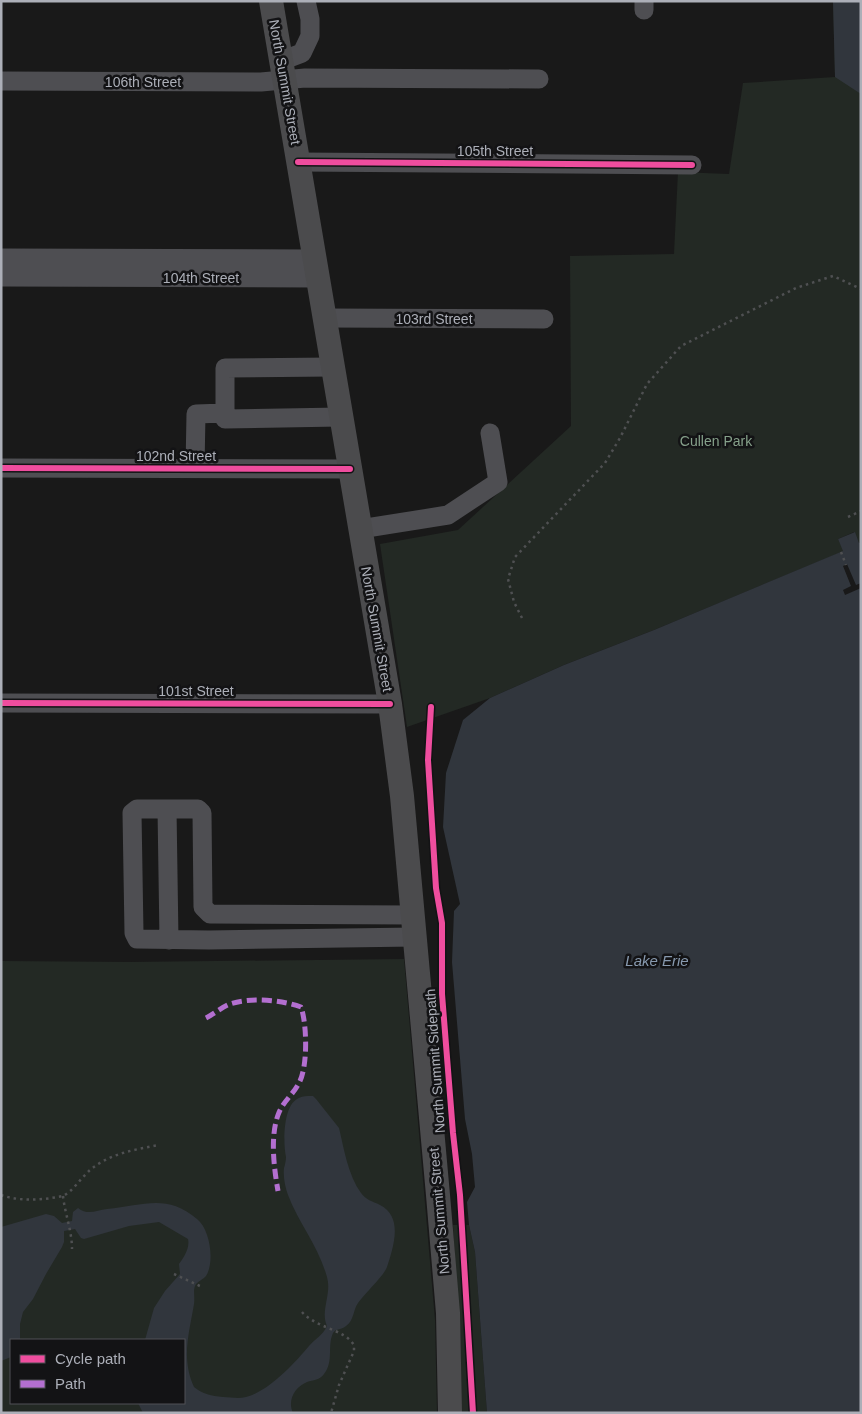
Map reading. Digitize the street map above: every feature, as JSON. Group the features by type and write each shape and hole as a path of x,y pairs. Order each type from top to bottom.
{"main road":[{"name":"North Summit Street","path":"271,1 390,704 402,796 448,1313 450,1413"}],"street":[{"path":"283,71 302,53 310,36 310,19 306,1"},
{"name":"106th Street","path":"1,81 260,82 283,71 305,78 539,79"},
{"name":"105th Street","path":"298,162 692,165"},
{"name":"104th Street","path":"1,258 85,258 315,269"},
{"path":"85,258 85,277"},
{"name":"104th Street","path":"1,277 85,277 315,269"},
{"name":"103rd Street","path":"324,318 544,319"},
{"path":"332,367 225,368 225,419 340,417"},
{"path":"195,468 196,414 225,413"},
{"path":"360,529 448,514 498,482 490,433"},
{"name":"102nd Street","path":"1,468 350,469"},
{"name":"101st Street","path":"1,702 390,704"},
{"path":"137,809 198,809 202,813 203,907 210,914 414,926 209,940 138,939 135,936 132,812 137,809"},
{"path":"167,809 170,940"},
{"path":"209,940 210,914"}],"path":[{"path":"522,618 514,602 508,579 515,557 604,463 620,438 647,384 682,346 796,288 833,276 861,289"},
{"path":"848,517 861,511"},
{"path":"840,552 846,565"},
{"path":"1,1195 25,1200 63,1196 90,1170 108,1158 125,1152 158,1145"},
{"path":"63,1196 72,1248"},
{"path":"174,1274 202,1287"},
{"path":"302,1312 309,1319 350,1340 354,1348 339,1385 331,1413"}],"green space":[{"name":"Cullen Park","path":"833,1 861,1 861,542 859,543 854,532 838,539 844,551 654,630 564,665 490,698 407,727 380,544 458,530 571,426 570,256 674,254 678,172 729,174 743,83 835,77"},
{"path":"404,959 435,1320 437,1413 1,1413 1,961 130,962"},
{"path":"453,1225 469,1225 475,1252 487,1413 461,1413 461,1367"}],"water":[{"path":"833,1 861,1 861,94 835,77"},
{"name":"Lake Erie","path":"855,532 859,543 861,542 861,1413 487,1413 475,1252 469,1225 467,1202 475,1187 472,1154 465,1119 452,962 454,911 460,904 443,827 446,773 463,720 490,698 564,665 654,630 843,551 838,539"},
{"path":"304,1096 313,1096 339,1128 347,1162 357,1186 365,1197 387,1210 392,1217 395,1233 392,1251 385,1271 358,1303 349,1324 333,1333 330,1343 329,1364 324,1374 318,1379 303,1384 293,1394 291,1408 293,1413 143,1413 138,1404 185,1404 185,1339 145,1339 154,1308 165,1291 180,1274 179,1264 188,1246 188,1239 159,1222 129,1226 84,1239 81,1238 75,1229 64,1231 62,1247 33,1299 23,1312 20,1324 20,1339 10,1339 10,1357 1,1361 1,1227 46,1214 54,1216 62,1223 72,1221 73,1212 78,1208 85,1212 92,1212 154,1203 175,1206 197,1219 205,1230 210,1246 209,1270 206,1276 194,1288 194,1304 188,1336 188,1366 194,1387 211,1395 243,1398 255,1394 272,1383 296,1361 311,1343 322,1334 327,1326 325,1314 328,1290 327,1277 319,1255 292,1206 284,1178 286,1157 284,1135 287,1117 292,1103"}],"pier":[{"path":"847,564 856,585 861,583 861,588 845,595 843,590 851,586 843,566"}],"marked path":[{"path":"206,1018 224,1007 238,1002 256,1000 275,1001 301,1007 305,1034 304,1067 299,1083 280,1110 274,1133 274,1163 278,1191"}],"cycle path":[{"path":"298,162 692,165"},
{"path":"1,468 350,469"},
{"path":"1,703 390,704"},
{"name":"North Summit Sidepath","path":"431,707 428,760 436,888 442,923 442,994 460,1195 473,1413"}]}
